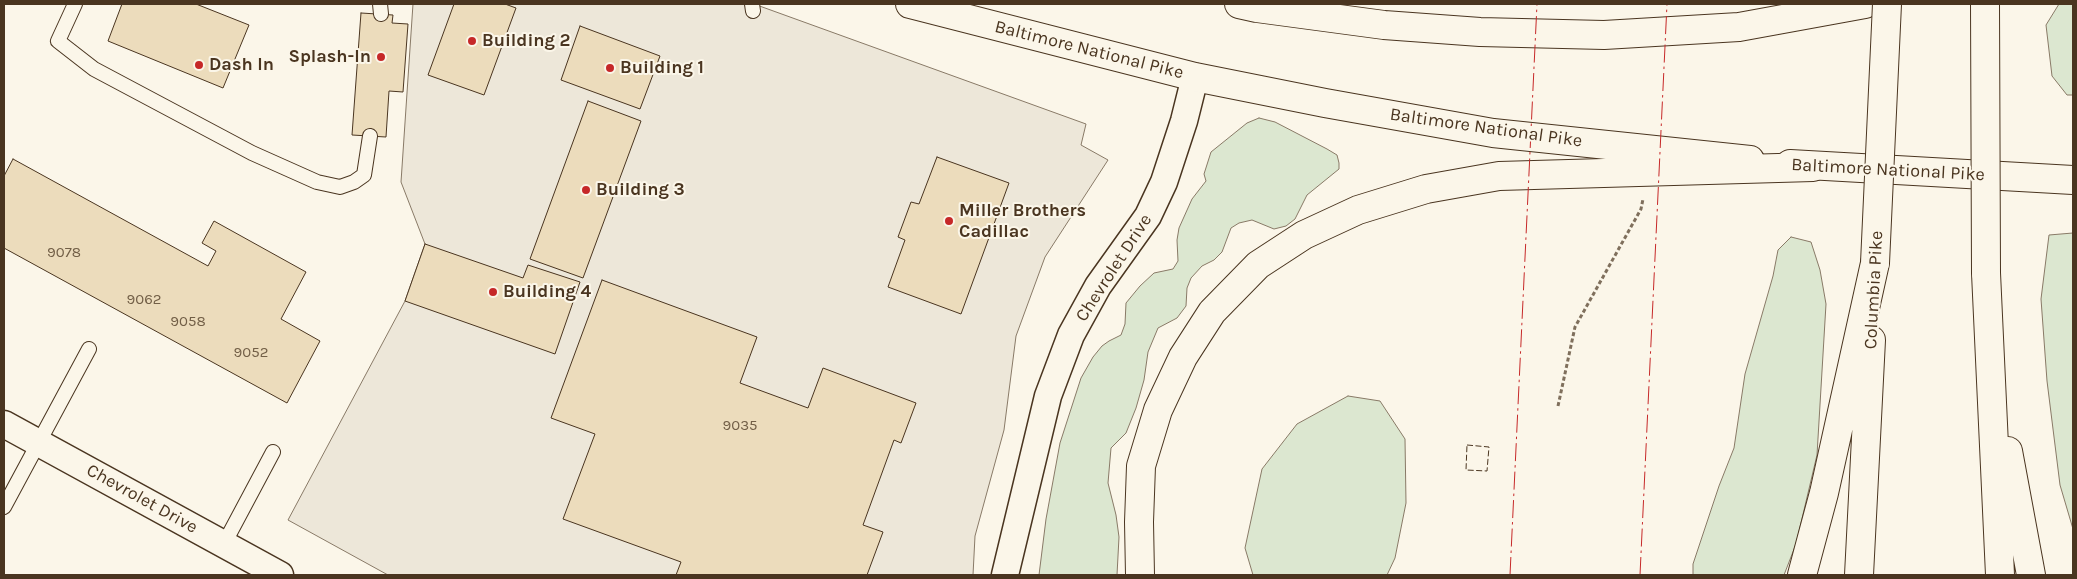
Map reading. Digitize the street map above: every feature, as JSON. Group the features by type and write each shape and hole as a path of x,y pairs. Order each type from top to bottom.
{"main road":[{"name":"Baltimore National Pike","path":"910,4 1195,77 1325,103 1493,133 1813,167 2073,180"},
{"path":"1239,4 1384,25 1480,32 1604,35 1739,27 1865,4"},
{"name":"Columbia Pike","path":"1859,575 1887,4"},
{"path":"1985,4 1986,273 2000,575"},
{"path":"1140,575 1141,466 1158,410 1183,357 1212,312 1258,265 1304,235 1358,210 1426,189 1499,176 1813,167"},
{"path":"1802,575 1824,493 1875,263"},
{"path":"1989,350 2031,575"}],"street":[{"name":"Chevrolet Drive","path":"1005,575 1051,387 1071,335 1098,286 1148,216 1164,182 1184,121 1195,77"},
{"name":"Chevrolet Drive","path":"4,424 280,575"}],"lane":[{"path":"75,4 58,41 94,69 252,153 317,182 340,187 354,182 364,174 370,136"},
{"path":"4,506 89,349"},
{"path":"224,544 273,452"}],"path":[{"path":"1558,406 1575,327 1641,209 1648,172"}],"green space":[{"path":"2059,4 2073,4 2073,95 2067,95 2052,76 2046,25"},
{"path":"1259,118 1275,122 1337,155 1339,169 1307,195 1295,219 1286,226 1274,229 1252,220 1239,223 1231,228 1222,252 1214,260 1202,266 1191,278 1187,288 1186,306 1177,318 1158,328 1148,352 1144,380 1136,408 1126,433 1111,448 1108,483 1119,537 1117,575 1039,575 1046,519 1060,443 1081,378 1102,346 1121,335 1125,324 1126,303 1140,286 1154,273 1173,269 1178,261 1177,240 1179,228 1192,199 1206,181 1204,174 1211,152 1247,123"},
{"path":"2073,233 2073,529 2060,485 2047,381 2041,299 2049,235"},
{"path":"1791,237 1811,242 1820,270 1826,304 1817,455 1796,544 1784,575 1693,575 1693,564 1734,448 1745,374 1773,276 1778,250"},
{"path":"1348,396 1380,401 1405,439 1406,503 1395,558 1387,575 1253,575 1245,548 1262,469 1297,424"}],"shaded area":[{"path":"413,4 754,4 1086,124 1081,145 1108,160 1045,257 1016,336 1004,430 975,536 973,575 388,575 288,520 405,301 425,244 401,182"}],"building":[{"name":"Dash In","path":"122,4 196,4 249,25 223,88 108,41"},
{"name":"Building 2","path":"454,4 505,4 516,8 484,95 428,75"},
{"name":"Splash-In","path":"361,13 393,15 392,23 408,24 403,92 389,91 386,137 352,135"},
{"name":"Building 1","path":"580,26 660,56 640,109 561,80"},
{"name":"Building 3","path":"588,101 641,121 583,278 530,259"},
{"name":"Miller Brothers Cadillac","path":"937,157 1009,183 961,314 888,287 905,240 898,237 911,202 919,204"},
{"path":"13,159 208,266 216,251 202,243 214,221 306,272 281,319 320,341 287,403 4,248 4,176"},
{"name":"Building 4","path":"425,244 523,278 528,265 580,282 555,354 405,301"},
{"path":"602,280 757,337 740,383 808,408 823,368 916,403 901,443 894,440 863,525 883,532 867,575 676,575 681,562 563,519 595,434 551,418"}],"fence":[{"path":"1467,445 1489,447 1487,471 1466,470 1467,445"}],"power":[{"path":"1510,575 1537,4"},
{"path":"1640,575 1667,4"}],"place":[{"name":"Building 2","path":"472,41"},
{"name":"Splash-In","path":"381,57"},
{"name":"Dash In","path":"199,65"},
{"name":"Building 1","path":"610,68"},
{"name":"Building 3","path":"586,190"},
{"name":"Miller Brothers Cadillac","path":"949,221"},
{"name":"Building 4","path":"493,292"}]}
